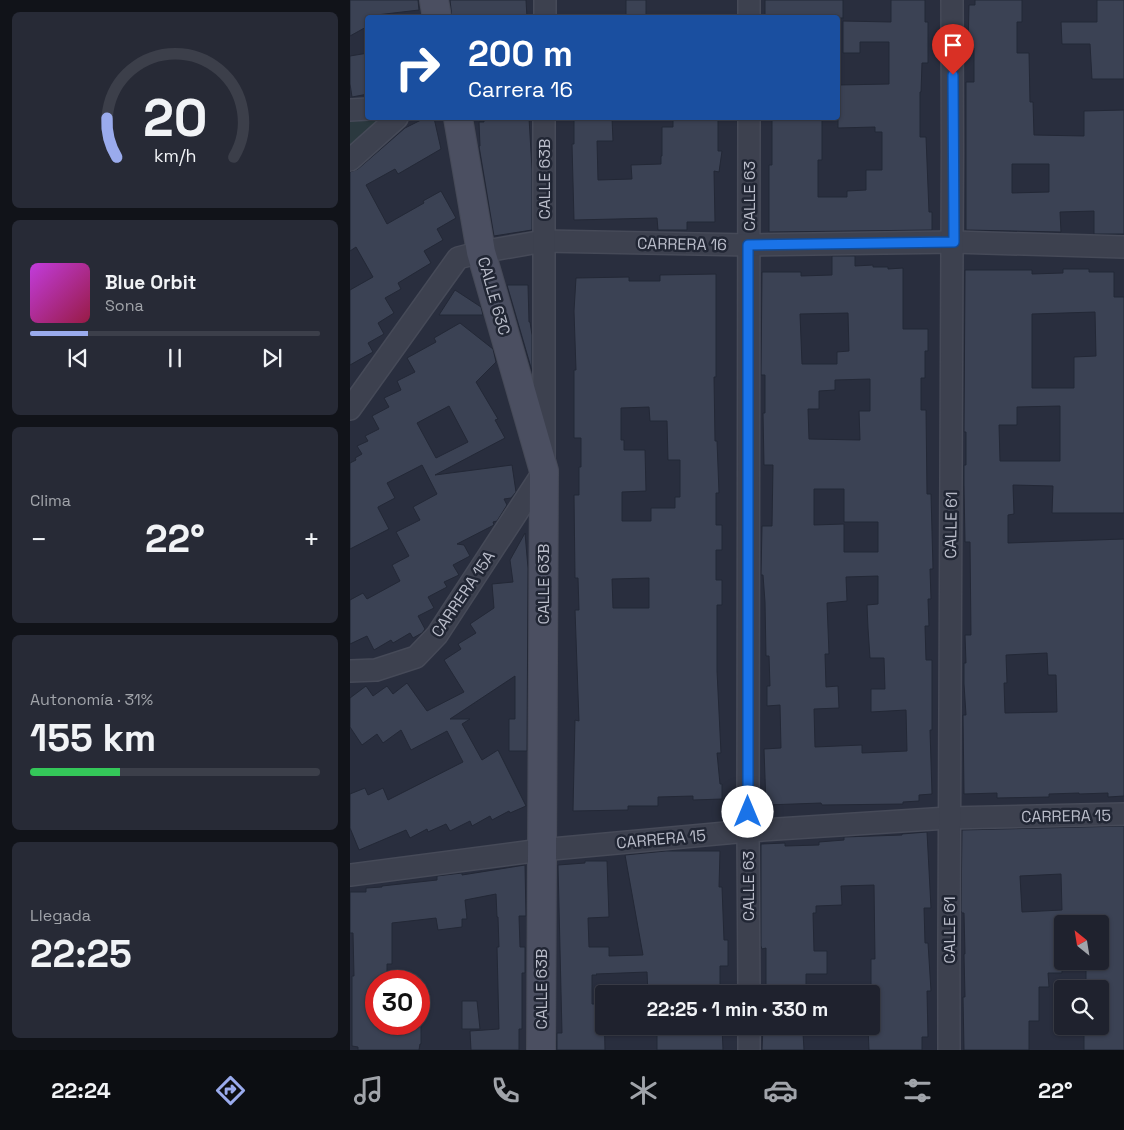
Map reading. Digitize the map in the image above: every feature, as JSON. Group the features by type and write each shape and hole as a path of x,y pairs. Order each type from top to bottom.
{"street":[{"path":"434,0 436,15"},
{"path":"544,15 545,0"},
{"path":"749,0 749,15"},
{"name":"CALLE 61","path":"949,1050 948,818 954,242 952,0"},
{"path":"350,110 365,109"},
{"path":"350,160 395,120"},
{"name":"CALLE 63C","path":"458,120 481,252 544,471"},
{"name":"CALLE 63B","path":"541,1050 544,120"},
{"name":"CALLE 63","path":"748,120 749,985"},
{"name":"CARRERA 16","path":"350,409 458,258 481,252 544,241 748,245 954,242 1124,247"},
{"name":"CARRERA 15A","path":"350,671 376,670 416,656 437,635 544,471"},
{"name":"CARRERA 15","path":"350,875 541,850 748,831 948,818 1124,814"},
{"path":"749,1035 750,1050"}],"shaded area":[{"path":"350,118 384,120 350,155"}],"building":[{"path":"350,0 418,0 419,10 365,15 365,28 350,36"},
{"path":"450,0 526,0 527,15 452,15"},
{"path":"626,0 646,0 646,15 626,15"},
{"path":"765,0 843,0 843,18 840,18 840,15 765,15"},
{"path":"891,0 925,0 925,22 928,22 928,63 922,63 920,137 926,137 929,212 932,212 932,230 769,232 769,165 772,165 772,120 822,120 822,160 818,160 818,197 847,197 847,191 866,190 866,170 882,170 882,132 875,132 875,127 838,128 838,120 840,120 840,85 889,84 889,42 860,42 860,53 843,53 843,21 891,22"},
{"path":"975,0 1022,0 1022,22 1017,22 1017,53 1029,53 1030,102 1033,102 1034,135 1084,136 1084,111 1124,110 1124,234 1094,234 1094,211 1060,212 1061,232 966,230 966,82 974,82 974,48 968,48 969,5 975,5","holes":["1012,164 1049,164 1049,192 1012,193"]},
{"path":"1097,0 1124,0 1124,79 1092,79 1090,44 1062,44 1061,22 1097,22"},
{"path":"365,54 365,95 352,97 350,56"},
{"path":"421,120 434,120 441,149 398,174 395,169 366,185 387,224 441,191 456,218 437,229 443,240 424,251 431,263 398,283 401,289 385,298 394,313 378,323 384,334 368,343 373,352 350,365 350,290 373,277 356,247 350,251 350,172 358,169 405,128"},
{"path":"484,120 529,120 532,169 532,230 494,236 479,146 479,122 484,122"},
{"path":"574,120 612,120 613,141 597,141 598,180 632,179 631,165 661,164 662,127 673,127 673,120 718,120 718,151 722,151 719,172 714,171 715,222 687,222 687,230 658,230 657,218 574,220 572,144 574,144"},
{"path":"832,256 855,256 855,266 873,265 873,267 888,267 888,269 903,268 903,329 928,329 928,351 925,351 925,378 921,378 921,410 926,410 927,494 931,494 933,569 930,569 931,599 928,599 929,626 925,626 926,660 932,660 932,730 930,730 932,794 919,795 919,801 903,802 903,804 822,805 821,803 766,805 764,749 781,748 780,705 767,706 767,686 770,686 769,656 766,656 765,602 763,575 761,575 762,526 772,526 773,465 764,465 763,413 765,413 765,375 761,375 762,272 801,272 801,276 832,275","holes":["848,313 849,351 837,352 837,364 802,364 800,314","870,379 870,411 859,411 860,440 809,439 808,409 819,409 819,391 835,390 835,380","814,489 844,489 844,522 878,522 878,552 844,552 844,524 814,525","878,576 878,604 867,605 868,628 870,658 884,658 885,689 871,689 871,712 906,710 907,751 862,753 862,745 815,747 814,709 839,708 838,686 826,687 825,654 829,654 827,603 847,601 846,577"]},
{"path":"1063,269 1089,269 1089,272 1114,272 1114,297 1124,297 1124,513 1052,513 1053,486 1013,485 1014,514 1008,515 1008,543 1124,539 1124,796 1108,797 1108,793 1079,793 1049,794 1049,797 997,798 997,793 964,794 963,715 966,715 964,684 964,663 966,663 965,635 971,635 970,542 965,542 964,486 964,465 966,465 966,432 964,432 965,270 1032,270 1032,274 1063,273","holes":["1095,312 1096,356 1074,357 1074,388 1032,388 1032,314","1060,406 1060,461 1000,461 999,425 1017,425 1017,407","1047,653 1048,675 1056,675 1057,712 1005,713 1004,683 1007,683 1006,655"]},
{"path":"716,274 716,377 714,377 715,441 717,441 719,493 716,493 716,525 722,525 722,550 716,550 716,580 722,580 722,605 717,605 717,671 721,753 717,753 720,784 722,784 722,799 693,800 693,796 658,797 658,806 628,806 628,810 573,811 575,720 579,721 575,610 579,610 578,578 575,578 574,495 579,495 579,467 581,467 581,438 574,438 574,370 576,370 574,311 576,278 629,277 629,281 660,281 660,275","holes":["649,407 650,421 667,421 668,460 680,460 680,497 675,497 675,508 651,508 651,521 622,521 622,492 646,491 645,450 624,450 624,440 621,440 621,408","649,578 649,608 613,608 612,579"]},
{"path":"507,285 528,285 529,322 532,335 532,371"},
{"path":"455,290 481,307 483,315 439,315"},
{"path":"460,323 493,349 496,362 476,382 498,419 495,420 505,438 435,475 512,465 516,492 511,498 504,499 507,505 497,521 493,522 494,525 457,544 464,545 470,556 453,565 459,575 444,582 447,587 428,597 434,608 418,616 425,629 422,633 413,638 410,633 393,643 391,640 374,650 367,636 350,644 350,600 363,593 367,599 400,581 392,565 409,556 396,532 420,520 413,507 437,494 422,465 387,483 395,498 378,508 389,529 350,549 350,463 362,454 357,446 368,441 365,436 379,429 372,416 389,407 384,398 401,390 397,381 415,372 407,358 436,342 434,338","holes":["449,406 468,442 436,458 417,423"]},
{"path":"525,533 528,568 527,751 509,751 509,719 515,719 515,676 450,719 470,719 462,724 482,760 498,750 526,806 510,813 509,811 492,820 490,816 472,826 470,821 450,831 446,824 428,832 427,829 410,838 406,830 359,850 350,828 350,794 365,788 368,795 383,788 388,800 463,762 447,731 411,750 401,730 383,743 377,734 362,745 350,727 350,698 366,686 373,696 387,686 393,694 407,683 427,711 464,692 444,660 461,649 458,644 476,633 470,624 494,608 492,584 513,582 510,560"},
{"path":"1124,826 1124,1050 1084,1050 1084,1035 1109,1035 1109,980 1086,980 1086,970 1109,970 1109,915 1054,915 1054,970 1062,970 1062,973 1048,973 1049,987 1039,987 1039,1021 1029,1021 1029,1050 964,1050 963,997 965,997 965,954 964,913 961,911 962,830","holes":["1061,874 1062,910 1022,912 1020,876"]},
{"path":"927,832 931,908 924,908 925,943 928,943 931,991 927,991 928,1037 922,1037 922,1050 869,1050 868,1035 880,1035 880,985 871,985 871,959 875,959 874,885 841,886 842,905 816,906 816,913 813,913 814,951 827,951 827,974 806,974 806,985 766,985 766,948 762,949 761,946 761,844 785,843 785,846 819,845 819,842 844,840 844,837"},
{"path":"666,851 720,851 719,887 722,887 724,940 728,940 728,966 720,966 720,985 648,985 647,972 592,975 592,1004 595,1004 595,1035 605,1035 605,1050 557,1050 557,1033 562,1033 558,865 585,863 585,861 607,861 609,917 588,918 589,947 609,947 609,956 643,955 625,855"},
{"path":"525,865 526,916 519,916 520,947 525,947 525,973 522,973 522,1029 519,1029 519,1050 471,1050 470,1031 499,1029 497,947 499,947 496,894 465,900 467,919 462,919 462,927 438,930 436,918 392,923 392,964 387,964 387,970 365,970 365,1035 421,1035 421,1044 419,1050 358,1050 358,1047 352,1046 352,976 354,976 353,933 350,933 350,892 366,892 366,888 437,880 437,876 462,873 462,875"},
{"path":"462,1001 477,1001 480,1029 462,1029"},
{"path":"657,1035 722,1035 723,1050 657,1050"},
{"path":"763,1035 803,1035 804,1050 762,1050"}],"route":[{"path":"748,812 748,245 954,242 953,75"}]}
